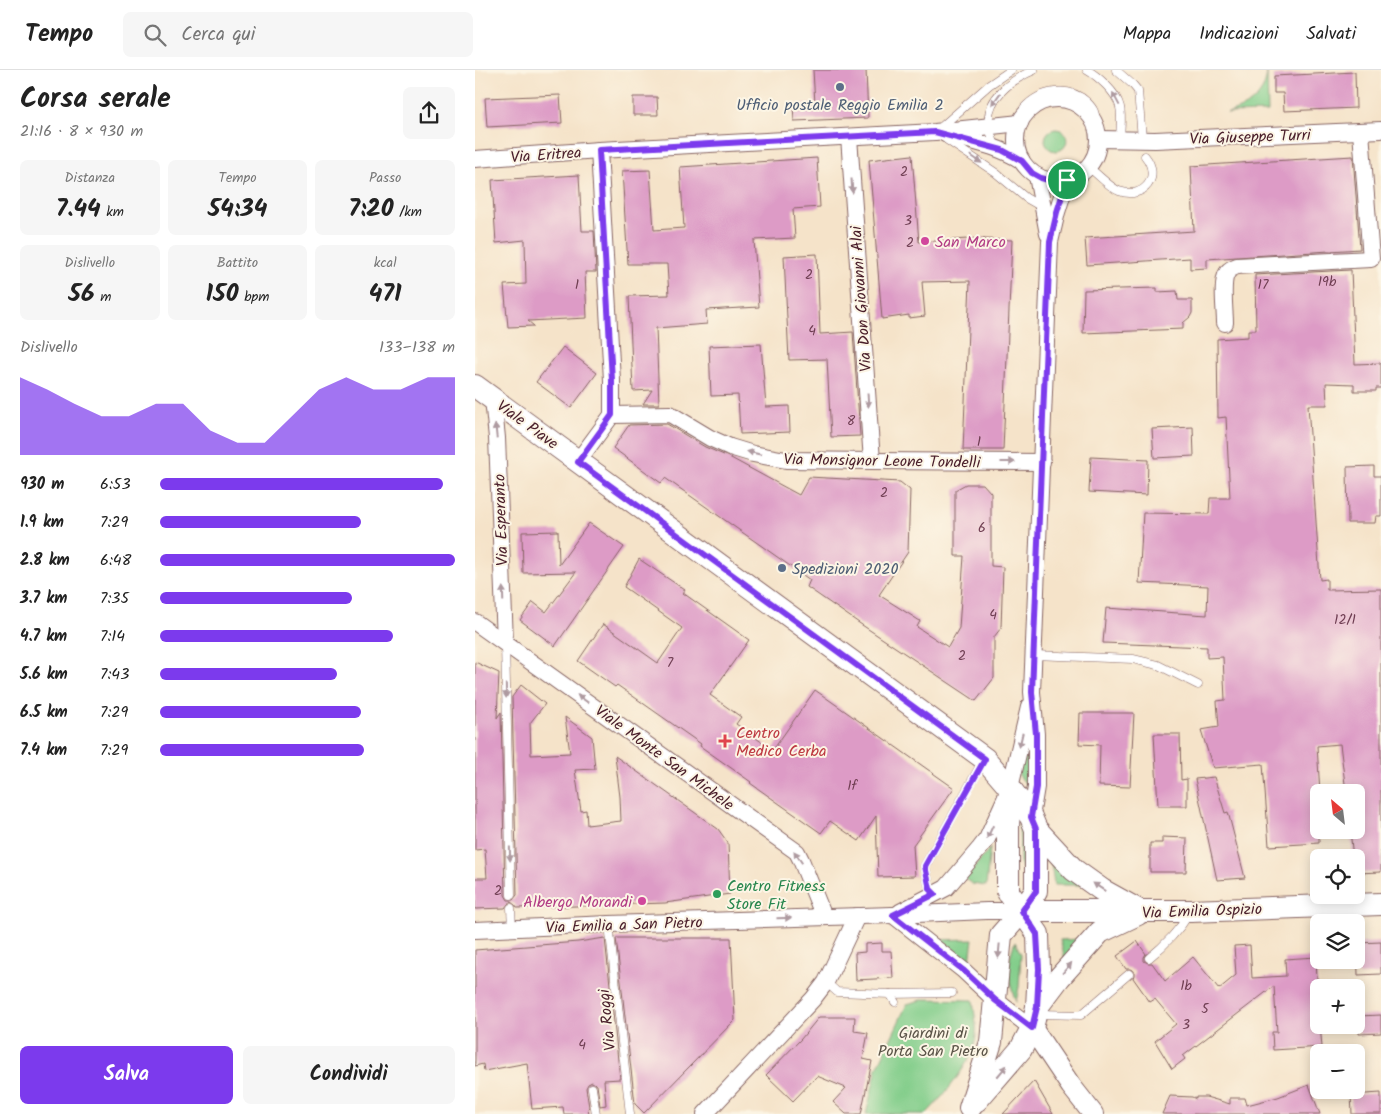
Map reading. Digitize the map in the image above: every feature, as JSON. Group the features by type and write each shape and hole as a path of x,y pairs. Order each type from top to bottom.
{"main road":[{"name":"Viale Piave","path":"484,392 985,759 1010,788 1033,823 1074,870 1102,890 1141,912"},
{"path":"1010,788 1008,892 1037,934 1039,969 1035,1016"},
{"path":"967,1111 991,1042 1001,935 1036,891 1033,823"},
{"name":"Via Emilia Ospizio","path":"1022,911 1141,912 1381,904"},
{"path":"967,1111 1021,1049 1035,1016 1059,978 1100,932 1141,912"}],"street":[{"path":"1052,99 1063,99 1079,105 1095,123 1098,139 1096,154 1089,167 1067,180 1052,181 1037,176 1028,169 1019,155 1016,136 1022,119 1039,103 1052,99"},
{"path":"935,132 989,126 1022,119"},
{"name":"Via Giuseppe Turri","path":"1098,139 1142,140 1381,130"},
{"path":"935,132 996,148 1022,161"},
{"name":"Via Eritrea","path":"475,159 599,150 935,132"},
{"path":"1225,323 1224,280 1228,271 1232,268 1237,266 1371,259 1361,132"},
{"name":"Via Don Giovanni Alai","path":"849,137 872,461"},
{"path":"578,462 612,415 612,380 599,150"},
{"path":"1037,176 1050,242"},
{"path":"1033,823 1036,787 1036,734 1032,692 1050,242 1067,180"},
{"name":"Via Esperanto","path":"484,392 497,438 505,642"},
{"name":"Via Monsignor Leone Tondelli","path":"612,415 671,414 710,438 730,447 753,454 786,460 1042,462"},
{"name":"Viale Monte San Michele","path":"475,622 797,852 824,917"},
{"name":"Via Emilia a San Pietro","path":"893,915 947,888 981,848 1010,788 1032,692"},
{"name":"Via Emilia a San Pietro","path":"475,930 1022,911"},
{"path":"893,915 963,970 995,1000 1035,1016 1071,1086 1093,1114"},
{"path":"705,1114 805,1009 826,982 857,916"}],"lane":[{"path":"1011,70 989,85 935,132 996,173 1027,198 1043,208"},
{"path":"996,148 989,126 990,108 996,98 1012,82 1034,70"},
{"path":"1087,70 1100,79 1118,99 1121,116 1120,139"},
{"path":"1117,70 1137,91 1142,140"},
{"path":"1089,167 1117,190 1128,193 1136,192 1146,187 1152,177 1151,166 1145,156"},
{"path":"505,642 511,895"},
{"path":"1034,655 1133,659 1158,665 1198,685"},
{"path":"935,894 930,889 925,866 985,759"},
{"path":"511,908 512,928"},
{"path":"1149,958 1165,946 1179,930 1191,911"},
{"name":"Via Roggi","path":"609,924 630,1114"},
{"path":"1035,1016 1081,1015 1129,974"},
{"path":"826,982 837,992 890,994 952,993"},
{"path":"890,994 895,1002"},
{"path":"593,1088 596,1114"}],"green space":[{"path":"1267,70 1268,112 1227,113 1249,104 1255,99 1264,87"},
{"path":"1056,129 1064,132 1067,140 1064,148 1056,151 1048,148 1045,140 1048,132"},
{"path":"1030,716 1028,787 1018,774"},
{"path":"1019,822 1026,834 1026,879 1020,863"},
{"path":"990,848 986,886 972,884 965,879"},
{"path":"1050,855 1083,885 1054,885"},
{"path":"973,939 970,961 932,940"},
{"path":"1083,939 1065,959 1060,940"},
{"path":"1015,942 1021,954 1016,1002 1009,972 1010,958"},
{"name":"Giardini di Porta San Pietro","path":"925,999 973,1000 976,1035 970,1056 957,1078 926,1114 866,1114 877,1068 907,1004"}],"building":[{"name":"Ufficio postale Reggio Emilia 2","path":"813,70 866,70 868,118 794,121 793,105 815,104"},
{"path":"1355,72 1356,108 1284,111 1283,93 1274,93 1274,76"},
{"path":"560,95 562,123 487,127 485,98"},
{"path":"633,97 657,97 658,115 633,115"},
{"path":"912,155 919,242 984,238 1012,240 1003,450 963,450 970,281 922,282 925,316 909,318 909,315 882,319 869,160"},
{"path":"1353,156 1360,249 1207,259 1207,268 1190,269 1190,258 1087,265 1085,238 1194,231 1191,166"},
{"path":"817,158 820,207 793,209 795,238 754,240 759,307 706,310 707,324 656,328 659,404 643,404 652,390 633,391 629,296 669,295 667,264 628,264 622,171 650,170 654,230 684,228 680,167"},
{"path":"579,175 582,231 594,231 596,272 585,272 587,318 528,321 534,326 508,327 504,285 526,284 525,240 496,243 492,180"},
{"path":"817,254 820,334 853,332 860,436 831,437 827,359 789,360 784,256"},
{"path":"1351,270 1355,364 1381,363 1381,388 1376,388 1376,391 1354,391 1354,384 1326,383 1327,405 1308,405 1320,580 1327,579 1327,590 1381,589 1381,872 1365,873 1365,849 1352,849 1351,839 1365,839 1365,784 1345,784 1340,744 1317,746 1319,784 1310,784 1310,839 1319,839 1319,843 1269,846 1263,764 1213,768 1201,730 1219,727 1217,701 1225,700 1223,657 1207,658 1207,647 1103,643 1106,608 1207,615 1208,586 1139,583 1143,513 1209,514 1210,498 1230,498 1226,417 1218,418 1217,339 1248,337 1248,330 1256,330 1255,275"},
{"path":"1157,288 1157,292 1177,291 1178,300 1192,300 1192,313 1183,323 1183,329 1083,333 1084,290"},
{"path":"761,344 766,407 789,406 790,432 740,434 738,395 711,396 709,346"},
{"path":"563,347 597,373 571,408 536,382"},
{"path":"667,424 705,447 731,458 799,495 809,477 900,482 910,490 908,552 879,595 920,621 917,627 948,647 959,628 964,556 955,556 955,490 966,484 983,484 991,493 991,566 1003,567 1001,628 994,637 994,678 976,701 807,587 810,580 665,478 661,483 613,448 629,425"},
{"path":"1193,427 1194,456 1154,458 1152,429"},
{"path":"1091,457 1148,460 1147,495 1089,492"},
{"path":"1374,466 1374,476 1381,476 1381,516 1376,516 1375,523 1348,523 1347,467"},
{"path":"589,523 624,547 555,646 520,620 533,602 546,612 576,572 523,573 522,532 558,531 559,565"},
{"path":"639,559 685,590 683,593 749,640 710,695 741,717 736,724 773,750 815,690 954,788 913,845 915,876 878,877 876,816 859,841 830,821 821,833 700,746 701,744 617,685 615,687 578,661 603,624 658,663 682,628 624,587"},
{"path":"475,662 499,673 497,718 501,712 505,895 508,900 513,900 517,895 512,697 521,685 545,704 530,723 531,755 570,753 565,717 592,737 595,769 575,770 581,811 586,810 587,825 621,821 615,756 718,829 728,843 730,894 665,903 517,908 511,902 505,908 475,909 475,878 487,878 485,849 475,850"},
{"path":"1080,713 1134,713 1130,787 1099,786 1100,745 1079,744"},
{"path":"1154,734 1180,734 1181,780 1187,779 1187,806 1158,806"},
{"path":"1214,777 1225,813 1228,812 1245,878 1217,880 1195,779"},
{"path":"1162,837 1187,838 1186,872 1150,872 1150,843 1162,843"},
{"path":"605,938 620,1079 604,1080 606,1105 600,1106 597,1085 592,1082 588,1084 586,1088 589,1114 564,1114 563,1107 532,1109 527,1063 484,1071 483,1064 475,1066 475,950 578,942"},
{"path":"616,938 731,938 735,1020 644,1113 635,1104"},
{"path":"1137,941 1146,954 1144,961 1152,963 1165,981 1193,957 1219,989 1236,975 1234,946 1250,945 1252,978 1286,976 1285,959 1310,957 1310,969 1317,969 1317,979 1310,979 1310,1034 1321,1034 1322,1044 1310,1044 1310,1048 1273,1050 1272,1032 1277,1032 1274,986 1183,1056 1185,1059 1172,1069 1155,1041 1176,1024 1155,999 1150,1002 1133,978 1134,971 1126,969 1117,956"},
{"path":"1381,942 1381,974 1358,975 1358,969 1365,969 1365,943"},
{"path":"882,943 882,951 891,951 893,978 856,980 855,953 865,952 865,944"},
{"path":"1381,1015 1381,1033 1365,1034 1365,1016"},
{"path":"819,1017 855,1017 854,1031 868,1033 863,1059 872,1061 861,1114 846,1114 833,1102 846,1088 817,1076 793,1101 766,1075 801,1039"},
{"path":"1034,1081 1053,1114 1003,1114"},
{"path":"1309,1085 1310,1099 1314,1099 1320,1114 1162,1114 1170,1096 1192,1097 1196,1099 1196,1097 1206,1097 1230,1104 1230,1098 1245,1098 1247,1105 1278,1097"},
{"path":"1381,1093 1381,1114 1352,1114 1351,1099 1365,1099 1365,1094"}],"place":[{"name":"Ufficio postale Reggio Emilia 2","path":"840,87"},
{"name":"San Marco","path":"925,241"},
{"name":"Spedizioni 2020","path":"782,568"},
{"name":"Centro Medico Cerba","path":"725,741"},
{"name":"Centro Fitness Store Fit","path":"717,894"},
{"name":"Albergo Morandi","path":"642,901"}],"route":[{"path":"935,132 1002,150 1022,161 1032,173 1041,178 1052,181 1067,180 1050,242 1032,692 1036,734 1036,787 1031,817 1036,829 1036,891 1022,911 1037,934 1039,969 1037,1007 1032,1028 995,1000 963,970 935,950 893,915 935,894 930,889 925,866 985,759 578,462 612,415 612,380 599,150 935,132"}]}
